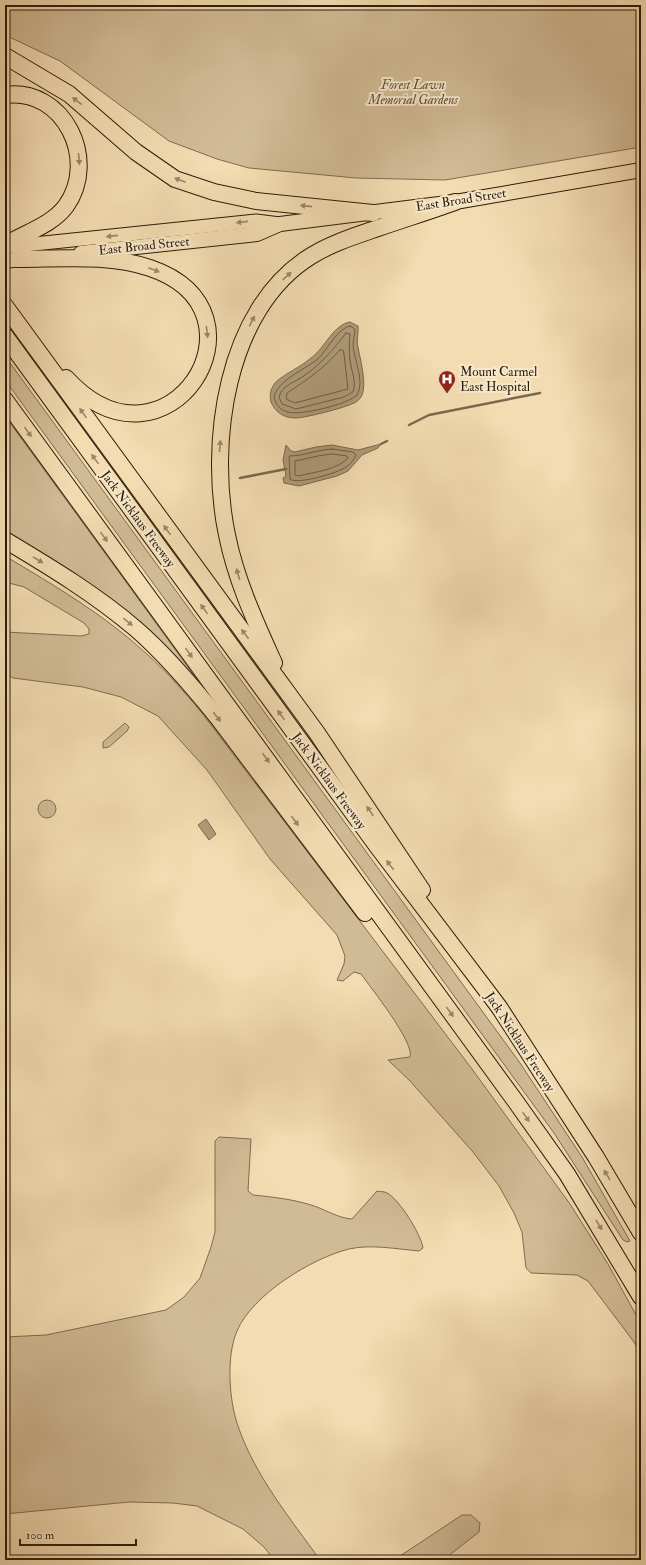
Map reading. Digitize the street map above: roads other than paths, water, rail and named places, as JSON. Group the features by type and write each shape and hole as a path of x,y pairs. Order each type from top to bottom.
{"highway":[{"path":"5,56 69,94 136,152 175,179 214,192 256,201 373,213"},
{"path":"5,64 46,80"},
{"path":"5,95 21,95 48,105 69,128 76,143 79,159 79,176 71,198 65,207 55,217 5,246"},
{"name":"East Broad Street","path":"12,260 257,234 280,224 455,202 641,170"},
{"path":"285,688 239,579 227,537 222,510 219,459 223,417 232,376 244,339 261,305 283,278 310,256 340,241 455,202"},
{"path":"12,260 105,260 140,265 157,271 179,282 193,297 206,322 208,341 203,368 185,394 163,408 134,414 106,408 83,394 28,337"},
{"path":"5,306 285,688 350,782 499,1007"},
{"name":"Jack Nicklaus Freeway","path":"5,336 377,846 499,1007 596,1157 641,1233"},
{"path":"5,400 567,1174 617,1254 641,1297"},
{"path":"5,540 97,598 153,644 194,688 371,922 426,980"}],"main road":[{"name":"East Broad Street","path":"5,246 256,221 280,224"}],"water":[{"path":"350,322 358,326 357,344 363,371 364,384 360,399 342,407 300,418 287,417 277,411 270,399 274,384 283,376 316,354 339,327"},
{"path":"381,444 378,448 362,455 348,471 337,476 299,486 284,483 283,478 286,476 283,460 286,445 291,451 295,452 332,445 358,450"},
{"path":"206,819 216,834 209,840 198,825"}],"waterway":[{"path":"409,425 429,415 540,393"},
{"path":"381,444 387,441"},
{"path":"240,478 286,469"}],"place":[{"name":"Mount Carmel East Hospital","path":"447,394"}],"park label":[{"name":"Forest Lawn Memorial Gardens","path":"413,92"}]}
